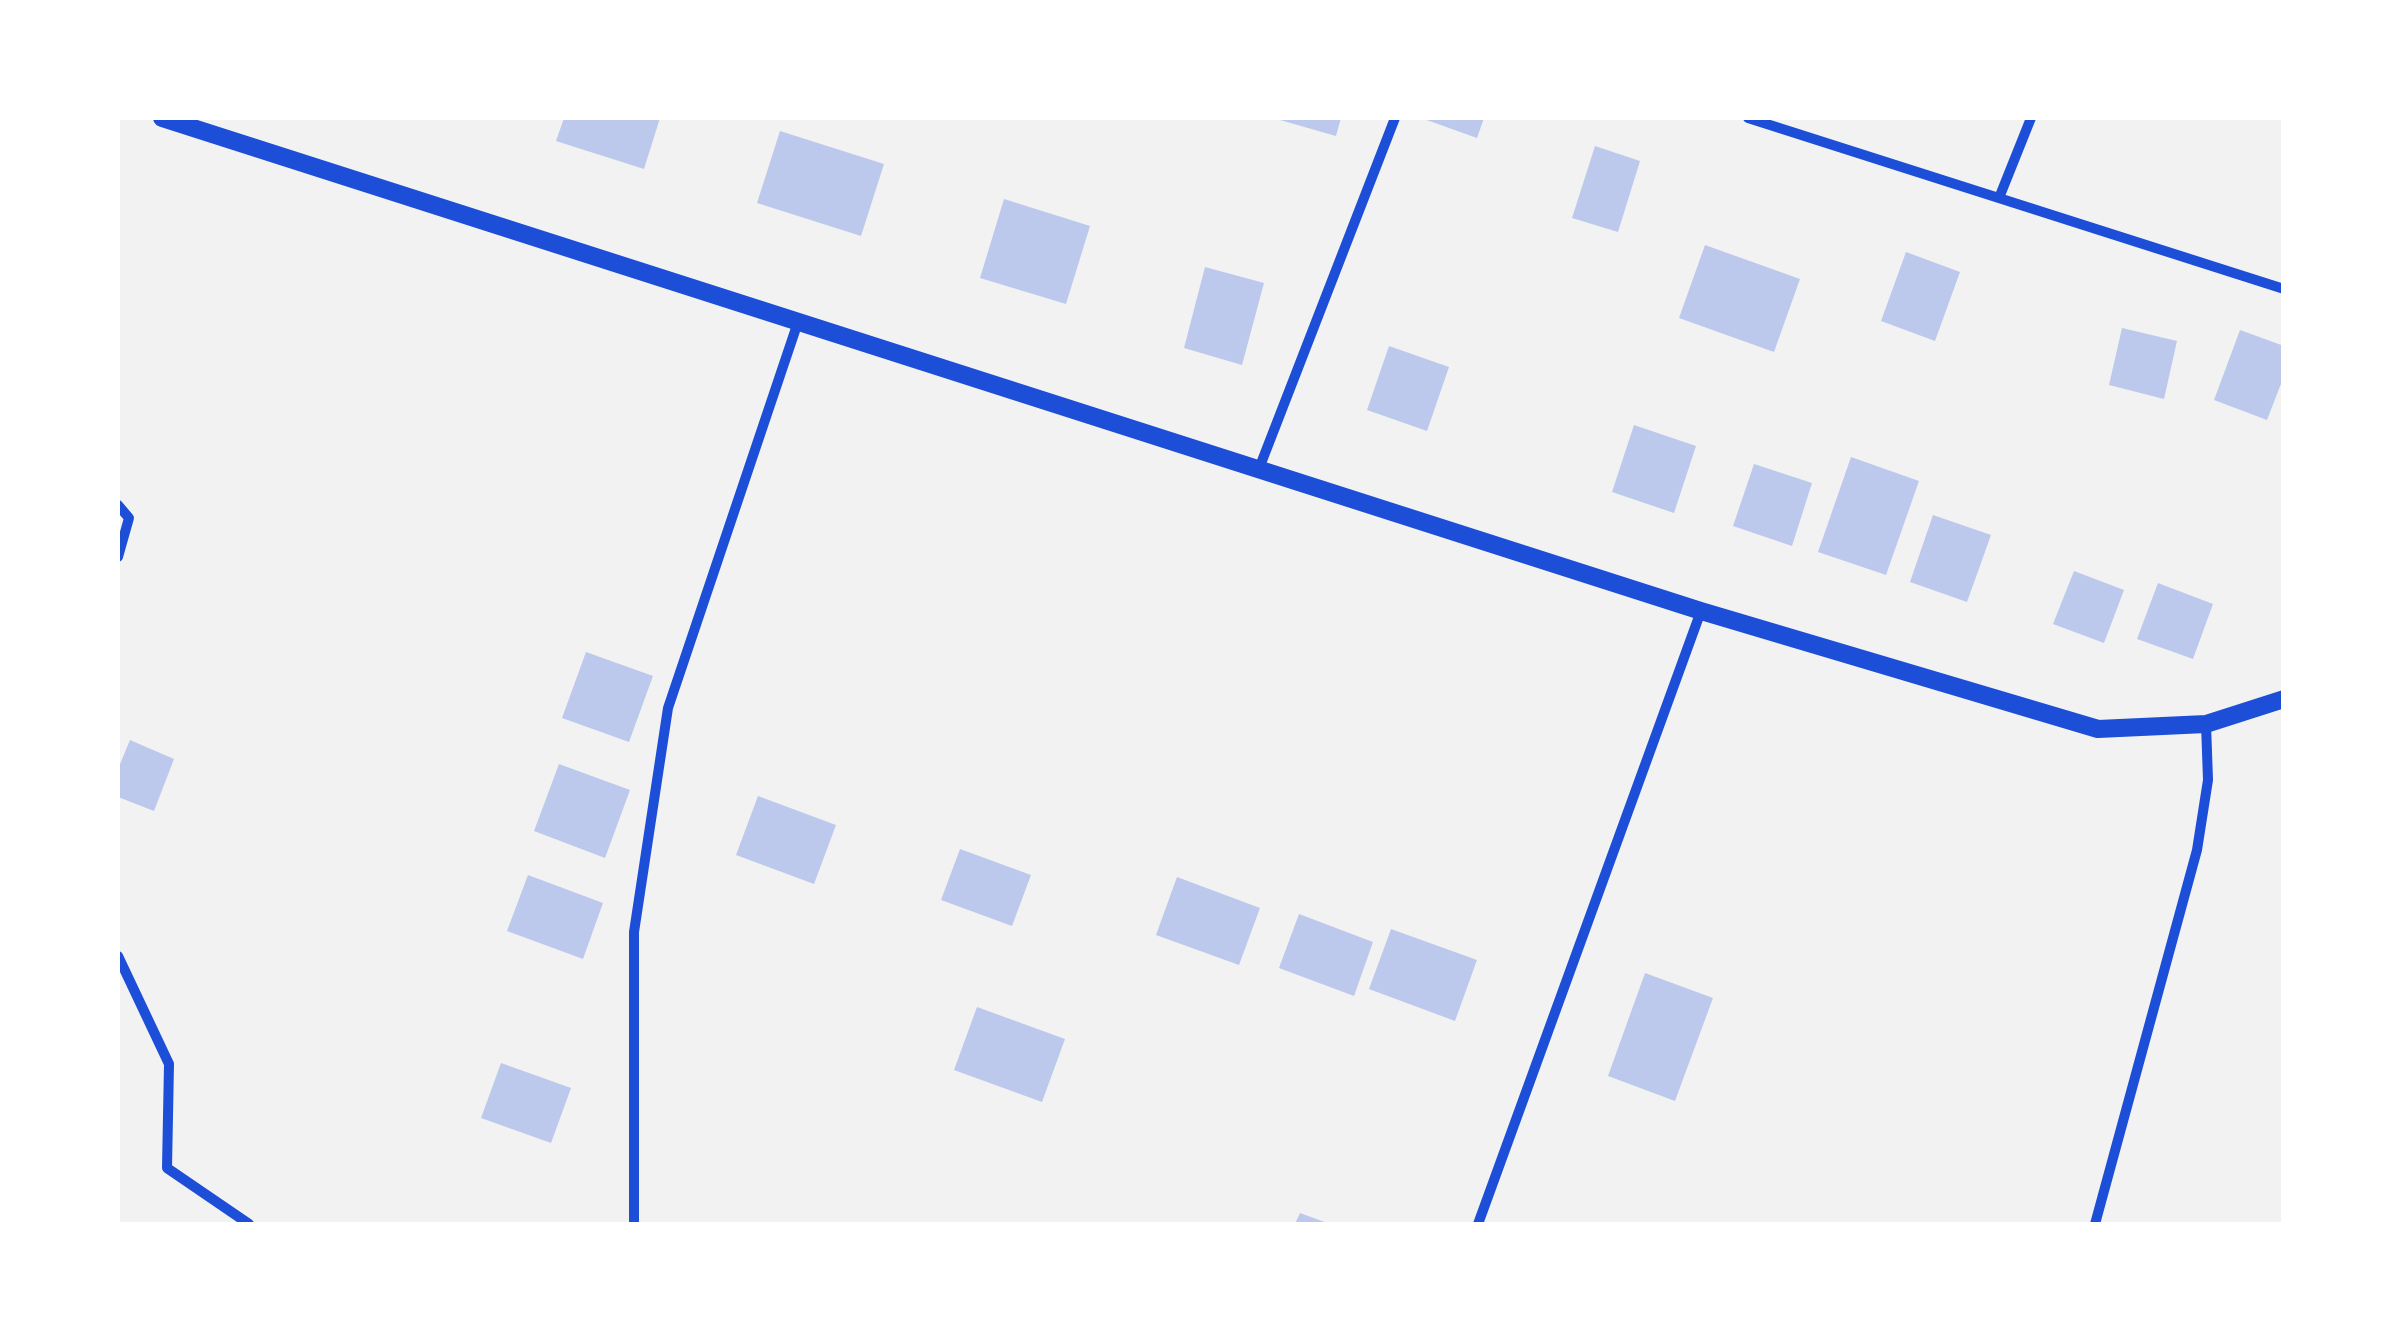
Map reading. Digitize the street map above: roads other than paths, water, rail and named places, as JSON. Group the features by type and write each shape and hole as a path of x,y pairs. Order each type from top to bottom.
{"street":[{"path":"162,118 797,325 1260,466 1701,611 2098,730 2206,724 2284,699"},
{"path":"1260,466 1395,118"},
{"path":"1748,118 2284,289"},
{"path":"2000,198 2032,118"},
{"path":"634,1224 634,932 668,708 797,325"},
{"path":"118,505 129,518 118,557"},
{"path":"1478,1224 1701,611"},
{"path":"2095,1224 2196,850 2208,780 2206,724"},
{"path":"118,956 169,1064 168,1168 249,1224"}]}
